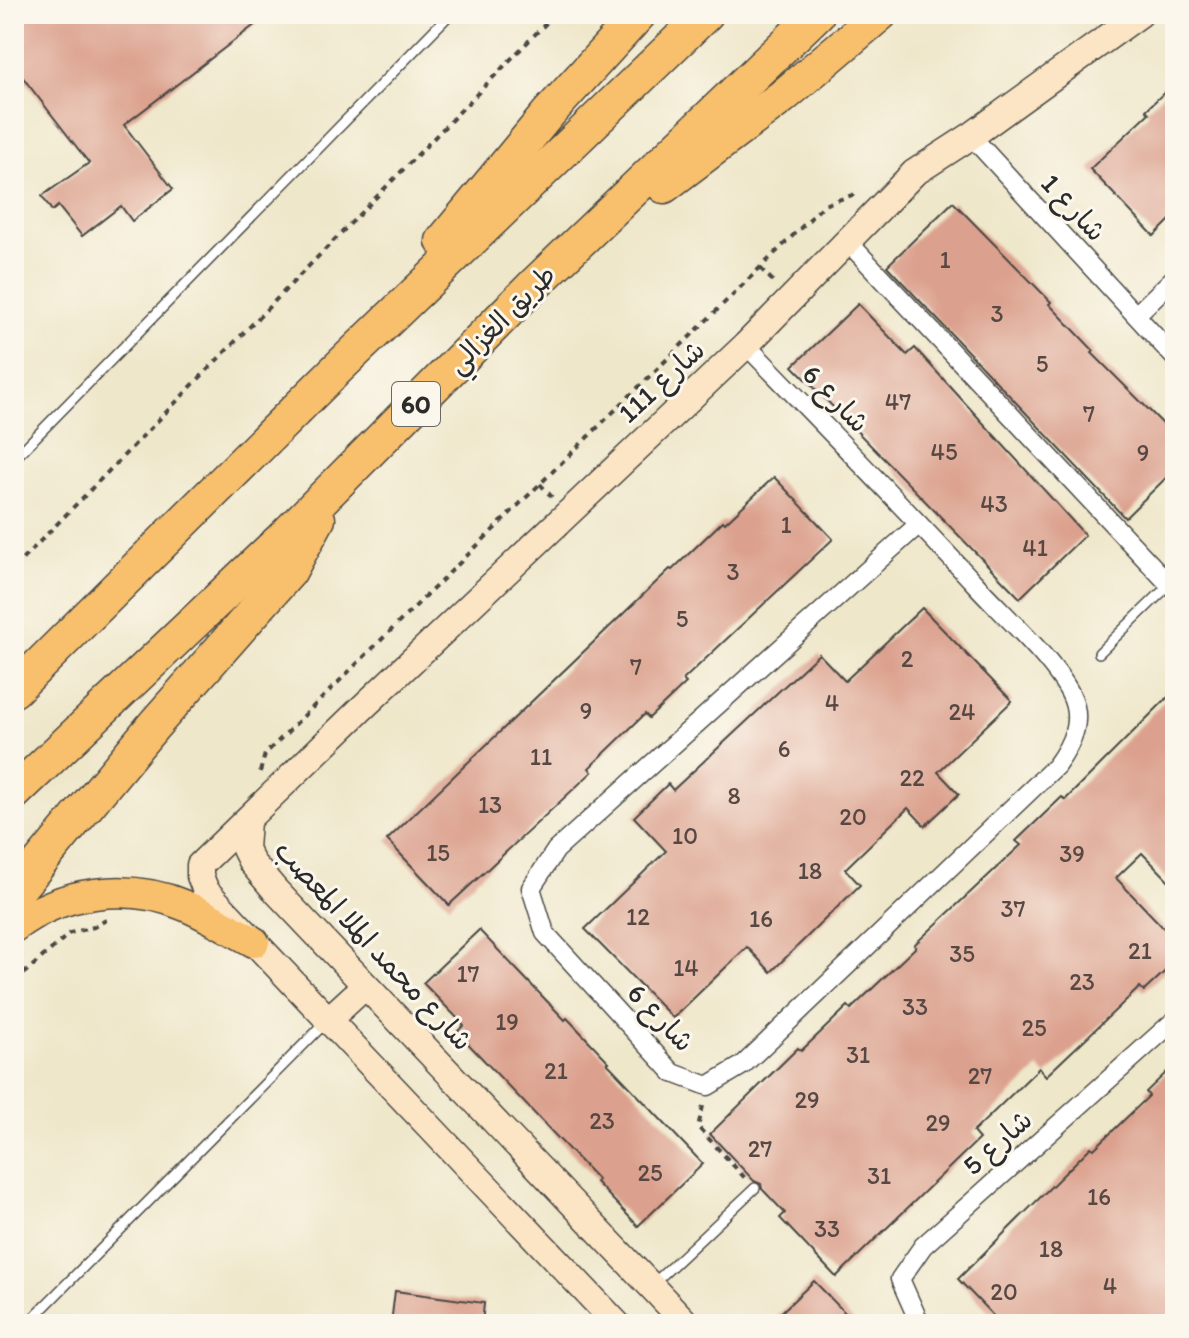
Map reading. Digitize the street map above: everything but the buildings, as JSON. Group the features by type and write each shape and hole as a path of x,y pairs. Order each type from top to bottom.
{"highway":[{"path":"547,115 617,14"},
{"path":"337,369 547,115 639,14"},
{"path":"14,690 337,369 706,14"},
{"name":"طريق الغزالي","path":"14,793 337,485 536,283 817,14"},
{"path":"536,283 782,97 880,14"},
{"path":"14,894 154,725 289,572 337,485"}],"main road":[{"path":"14,927 32,913 58,901 90,893 140,895 180,903 254,942"}],"street":[{"name":"شارع 111","path":"247,821 746,345 849,243 914,173 971,136 1140,14"},
{"name":"شارع 1","path":"971,136 1175,358"},
{"path":"849,243 1172,582"},
{"path":"1136,315 1175,277"},
{"name":"شارع 6","path":"746,345 919,524 1040,653 1071,694 1077,723 1070,747 1045,777 743,1065 708,1086 673,1073 545,933 531,888 556,850 919,524"},
{"name":"شارع محمد الملا المعصب","path":"247,821 200,865 200,876 206,891 617,1324"},
{"name":"شارع محمد الملا المعصب","path":"247,821 245,849 252,863 687,1324"},
{"path":"327,1021 365,986"},
{"name":"شارع 5","path":"920,1324 900,1279 923,1246 1175,1020"}],"lane":[{"path":"14,459 450,14"},
{"path":"1099,653 1172,582"},
{"path":"27,1324 327,1021"},
{"path":"651,1286 755,1188"}],"path":[{"path":"14,568 555,14"},
{"path":"257,781 265,754 824,205 869,189"},
{"path":"14,982 70,933 100,926 115,908 140,895"},
{"path":"708,1086 698,1127 755,1188"}]}
